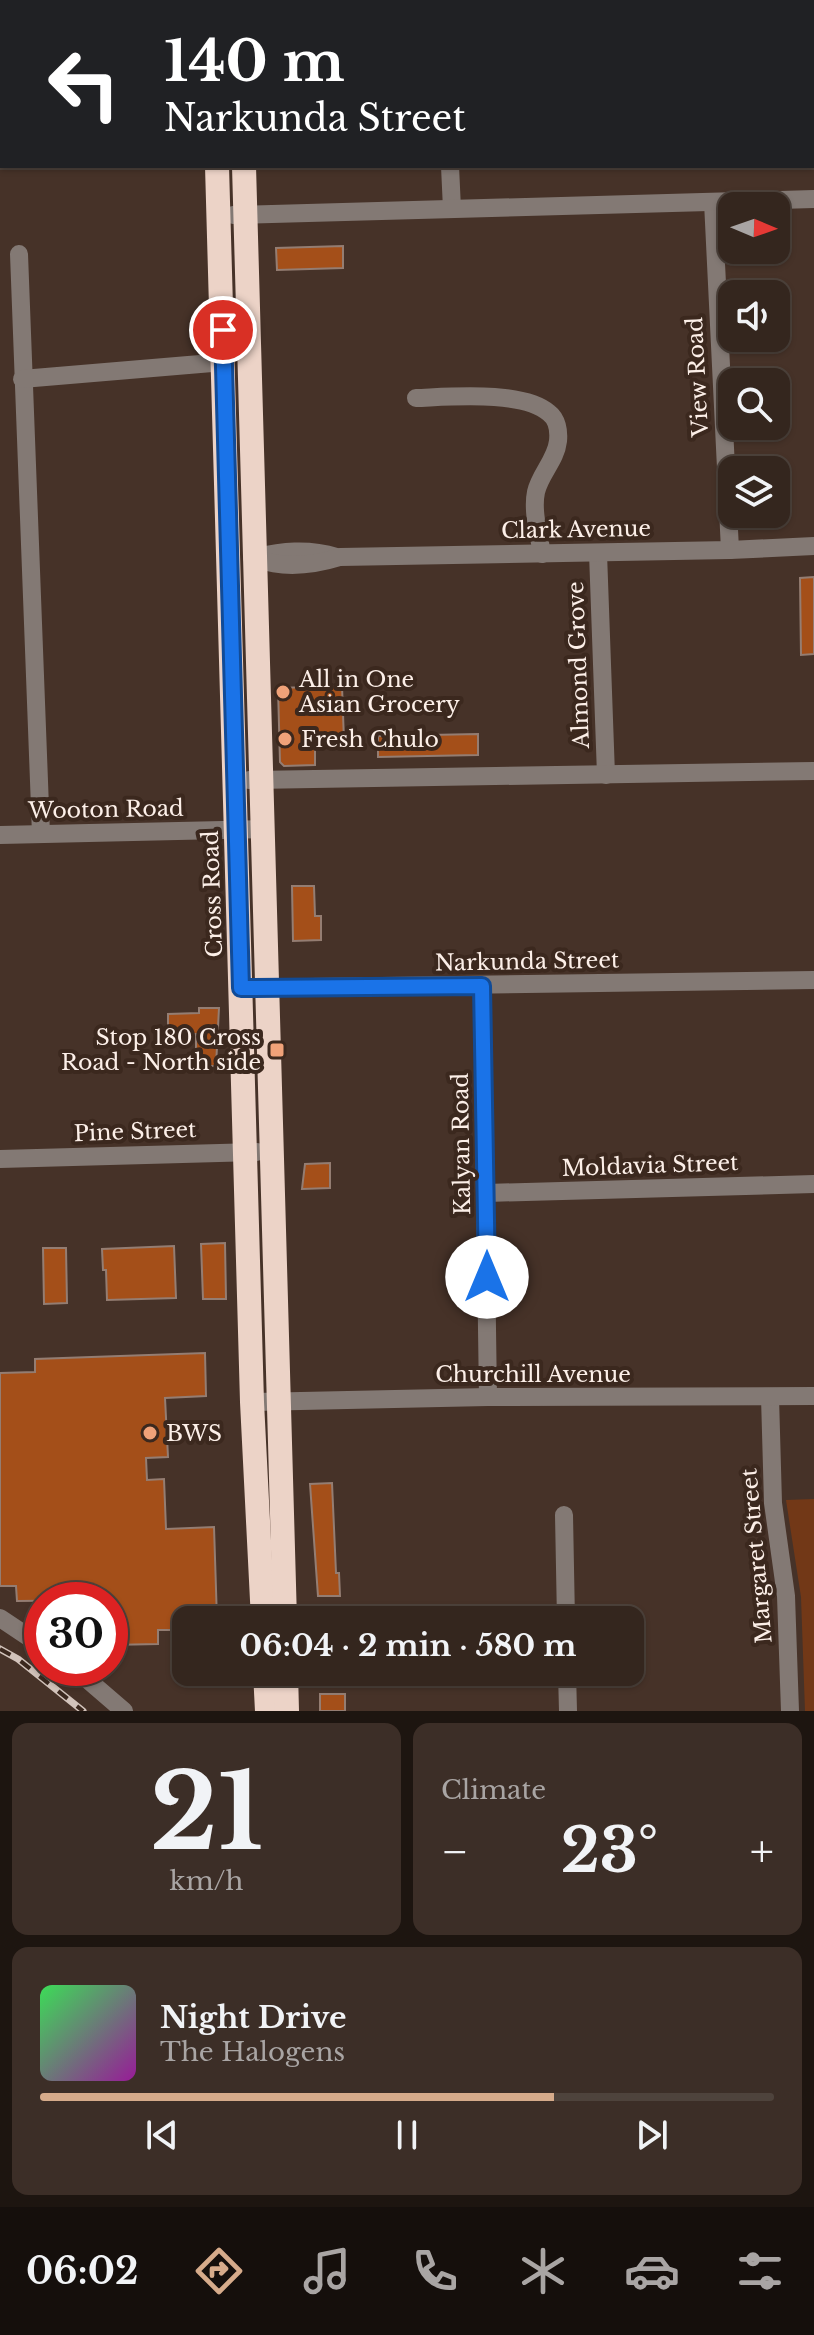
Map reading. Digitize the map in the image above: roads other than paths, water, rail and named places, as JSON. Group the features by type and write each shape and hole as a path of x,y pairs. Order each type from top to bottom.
{"highway":[{"name":"Cross Road","path":"217,168 252,1402 262,1606"},
{"path":"244,168 285,1606"},
{"path":"266,1686 267,1711"},
{"path":"286,1686 287,1711"}],"street":[{"path":"450,168 452,209"},
{"path":"218,215 814,199"},
{"name":"View Road","path":"713,202 730,550"},
{"path":"19,254 41,834"},
{"path":"22,379 224,362"},
{"path":"416,398 487,395 531,405 551,414 556,421 558,444 536,490 535,500 542,554"},
{"name":"Clark Avenue","path":"229,559 309,550 340,557 814,546"},
{"name":"Almond Grove","path":"598,553 606,775"},
{"name":"Almond Grove","path":"235,780 814,771"},
{"name":"Wooton Road","path":"0,835 262,829"},
{"name":"Narkunda Street","path":"241,988 814,980"},
{"name":"Kalyan Road","path":"482,986 488,1397"},
{"name":"Pine Street","path":"0,1159 272,1151"},
{"name":"Moldavia Street","path":"487,1193 814,1184"},
{"name":"Churchill Avenue","path":"252,1402 488,1397 814,1396"},
{"name":"Margaret Street","path":"770,1397 773,1503 786,1596 790,1711"},
{"path":"564,1515 566,1606"},
{"path":"0,1618 24,1634"},
{"path":"95,1686 124,1711"},
{"path":"567,1686 568,1711"}],"railway":[{"path":"0,1649 18,1659 83,1711"}],"place":[{"name":"All in One Asian Grocery","path":"283,692"},
{"name":"Fresh Chulo","path":"285,739"},
{"name":"Stop 180 Cross Road - North side","path":"277,1050"},
{"name":"BWS","path":"150,1433"}]}
